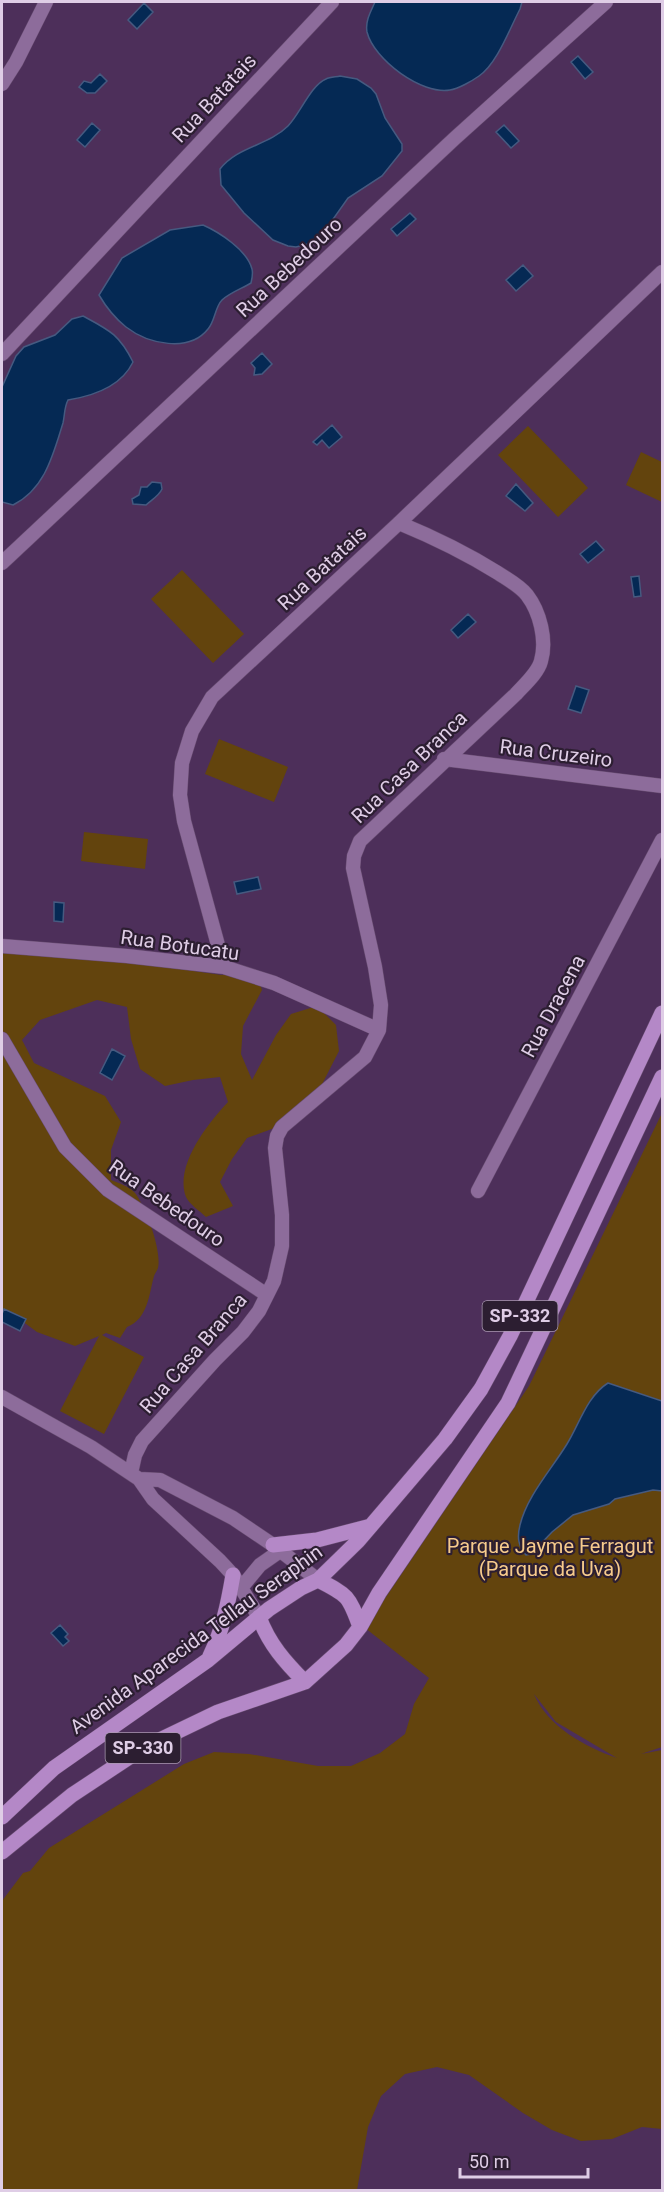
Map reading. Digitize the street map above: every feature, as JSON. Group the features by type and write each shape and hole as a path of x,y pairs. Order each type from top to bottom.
{"main road":[{"name":"Avenida Aparecida Tellau Seraphin","path":"2,1817 54,1768 208,1660 259,1617 301,1588 318,1580 371,1526 445,1439 481,1389 510,1336 663,1013"},
{"name":"SP-332","path":"360,1628 380,1593 507,1403 536,1347 627,1148 663,1077"},
{"path":"276,1548 371,1526"},
{"path":"259,1617 270,1642 284,1661 305,1682 346,1645 360,1628 351,1603 342,1592 318,1580"},
{"path":"208,1660 219,1636 237,1582"},
{"name":"SP-330","path":"2,1852 72,1795 143,1748 218,1712 305,1682"}],"street":[{"path":"2,84 16,62 46,2"},
{"name":"Rua Batatais","path":"2,354 332,2"},
{"name":"Rua Bebedouro","path":"2,563 454,139 606,2"},
{"name":"Rua Batatais","path":"224,967 184,821 180,795 182,763 192,731 212,696 399,523 663,272"},
{"name":"Rua Casa Branca","path":"135,1476 135,1455 142,1441 215,1359 243,1332 259,1311 274,1281 282,1246 282,1215 275,1148 277,1136 282,1127 365,1057 379,1030 381,1005 375,967 353,868 354,856 360,841 530,679 541,662 540,619 527,595 510,580 443,541 399,523"},
{"name":"Rua Cruzeiro","path":"444,759 663,786"},
{"name":"Rua Dracena","path":"478,1191 663,840"},
{"name":"Rua Botucatu","path":"2,946 224,967 274,983 379,1030"},
{"name":"Rua Bebedouro","path":"2,1039 65,1147 108,1190 267,1295"},
{"path":"2,1397 91,1447 135,1476 153,1499 211,1551 237,1582 259,1617"},
{"path":"135,1476 160,1480 233,1518 318,1580"},
{"path":"237,1582 260,1565 276,1548"}],"green space":[{"path":"528,426 588,488 558,517 498,455"},
{"path":"641,452 662,462 662,502 626,485"},
{"path":"182,570 244,634 213,663 151,599"},
{"path":"219,739 288,767 274,802 205,774"},
{"path":"84,832 148,839 145,869 81,861"},
{"path":"2,953 48,953 126,961 221,975 252,972 255,969 262,990 243,1026 241,1054 252,1080 276,1035 291,1014 317,1006 336,1025 339,1051 315,1098 299,1119 247,1138 232,1159 220,1182 233,1206 206,1217 186,1197 185,1172 195,1146 211,1121 228,1102 220,1077 165,1086 140,1069 131,1039 127,1007 97,1000 40,1020 22,1040 34,1063 105,1096 121,1122 111,1150 111,1180 135,1193 148,1218 158,1251 158,1268 149,1298 139,1318 127,1327 120,1338 106,1333 102,1335 144,1357 104,1434 60,1411 99,1336 75,1346 37,1332 18,1318 2,1311"},
{"name":"Parque Jayme Ferragut (Parque da Uva)","path":"662,1113 662,1747 641,1754 662,1750 662,2129 642,2127 612,2139 581,2141 552,2130 523,2113 469,2075 437,2067 405,2074 381,2096 368,2127 357,2190 2,2190 2,1901 23,1873 30,1871 49,1848 184,1764 214,1752 249,1754 318,1766 351,1766 380,1753 405,1734 414,1704 429,1678 365,1628 529,1386","holes":["534,1694 556,1722 617,1758 592,1748 568,1734 548,1716"]}],"water":[{"path":"375,2 522,2 503,45 486,70 461,86 450,90 439,90 426,87 401,73 379,54 371,43 367,24"},
{"path":"144,3 153,12 137,29 128,20"},
{"path":"578,56 593,72 585,79 571,62"},
{"path":"100,74 107,81 95,93 87,93 79,87 84,81 91,83"},
{"path":"340,76 357,79 376,94 385,118 402,144 402,151 382,176 348,198 324,232 312,243 296,247 288,246 273,240 244,213 221,185 220,169 235,155 280,133 292,121 315,87 328,78"},
{"path":"92,123 100,130 85,147 77,140"},
{"path":"504,125 519,141 511,148 496,132"},
{"path":"410,213 416,219 397,236 391,229"},
{"path":"203,225 224,237 244,255 252,269 251,283 222,300 208,329 200,337 190,341 168,343 157,341 145,338 126,327 99,295 122,258 170,230"},
{"path":"523,265 533,276 516,291 506,280"},
{"path":"83,316 100,325 118,339 133,362 128,371 114,384 96,393 68,400 55,447 40,480 33,490 13,505 2,502 2,387 16,356 24,347 55,335 72,319"},
{"path":"262,353 272,364 262,374 254,375 255,368 251,363"},
{"path":"332,425 342,437 329,448 322,440 317,445 313,442"},
{"path":"152,482 161,483 162,489 159,494 146,505 133,504 132,499 139,495 141,487 147,487"},
{"path":"516,484 533,503 525,511 506,496"},
{"path":"596,541 604,550 588,563 580,554"},
{"path":"639,576 641,596 634,597 631,577"},
{"path":"468,614 476,622 458,638 451,630"},
{"path":"576,686 589,690 581,713 568,709"},
{"path":"258,877 261,889 237,894 234,882"},
{"path":"54,902 64,903 63,922 54,921"},
{"path":"112,1049 125,1056 112,1080 100,1073"},
{"path":"4,1309 26,1319 20,1331 2,1322"},
{"path":"608,1383 662,1401 662,1491 653,1490 615,1499 609,1504 573,1515 552,1532 531,1554 526,1555 519,1541 523,1514 540,1483 567,1444 594,1395"},
{"path":"60,1625 68,1634 65,1637 69,1641 63,1646 51,1633"}]}
